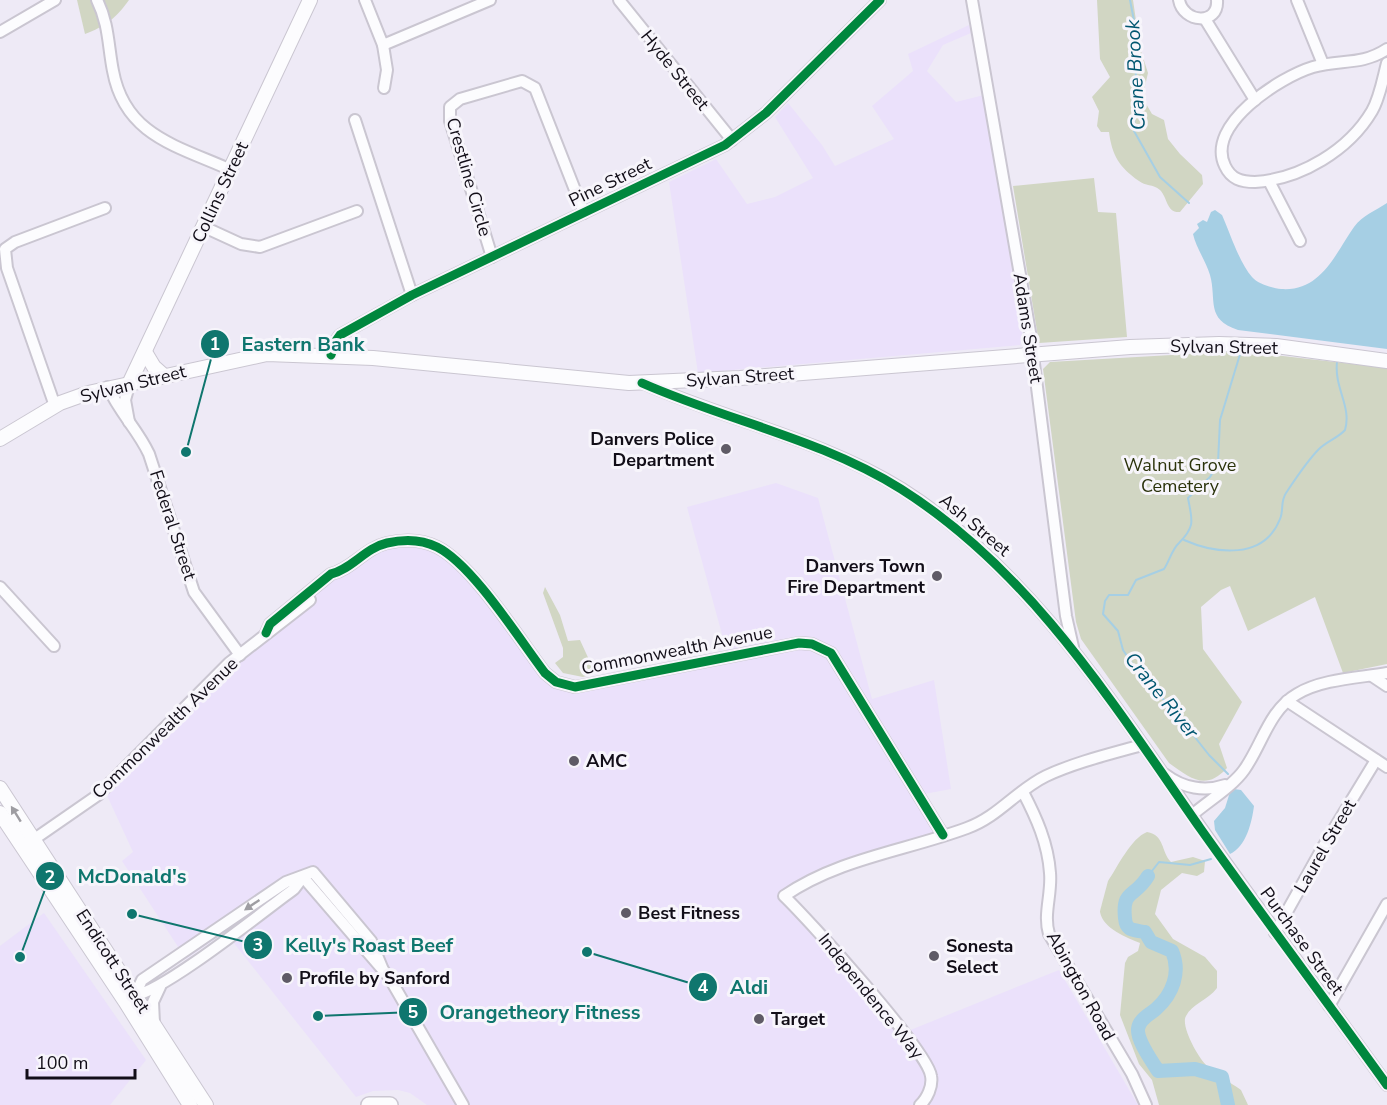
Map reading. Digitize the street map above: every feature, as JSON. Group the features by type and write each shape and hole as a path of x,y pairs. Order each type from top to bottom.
{"highway":[{"path":"369,1105 390,1105"}],"main road":[{"name":"Collins Street","path":"130,382 310,0"},
{"name":"Sylvan Street","path":"0,439 55,406 108,387 267,354 331,355 587,380 642,383 1130,347 1238,343 1387,361"},
{"path":"145,352 154,367 163,375"},
{"name":"Endicott Street","path":"0,788 28,844 130,998 190,1105"},
{"name":"Endicott Street","path":"0,813 28,844"},
{"name":"Endicott Street","path":"130,998 154,1023 206,1105"}],"street":[{"path":"0,32 55,0"},
{"path":"97,0 108,26 115,78 132,116 148,132 231,170"},
{"path":"365,0 383,45 387,70 384,88"},
{"path":"383,45 490,0"},
{"name":"Hyde Street","path":"619,0 732,140"},
{"name":"Pine Street","path":"331,355 340,335 412,295 732,140 766,113 880,0"},
{"name":"Adams Street","path":"972,0 1033,355 1066,616 1070,638 1078,655"},
{"path":"1179,0 1185,13 1194,19 1205,19 1214,14 1217,8 1216,0"},
{"path":"1297,0 1323,64"},
{"path":"1205,19 1255,100"},
{"path":"1387,49 1363,61 1323,64 1294,74 1255,100 1222,138 1221,157 1233,178 1251,182 1284,177 1322,159 1353,136 1373,109 1387,63"},
{"name":"Crestline Circle","path":"492,257 450,121 450,107 460,99 522,81 535,88 584,213"},
{"path":"355,120 412,295"},
{"path":"1269,181 1300,241"},
{"path":"55,406 7,268 5,249 15,242 105,208"},
{"path":"204,227 241,244 260,247 357,211"},
{"name":"Federal Street","path":"129,422 125,400 130,382"},
{"name":"Ash Street","path":"642,383 697,405 812,443 900,488 950,523 996,562 1078,655 1192,815"},
{"name":"Federal Street","path":"108,387 122,415 143,441 155,468 194,592 240,655"},
{"name":"Commonwealth Avenue","path":"28,844 104,789 146,744 240,655 266,633 276,629 336,578 339,572 370,549 404,540 422,541 451,556 471,576 545,673 556,681 575,687 800,643 822,647 831,653 943,835"},
{"path":"0,587 54,646"},
{"path":"1046,619 1066,616"},
{"path":"1192,815 1231,783 1245,768 1272,720 1287,701 1305,689 1387,673"},
{"path":"1372,676 1387,686"},
{"path":"1287,701 1387,767"},
{"path":"943,835 985,820 1045,776 1142,745"},
{"name":"Laurel Street","path":"1275,933 1323,847 1376,760"},
{"name":"Ash Street","path":"1158,767 1177,783 1187,786 1209,789 1231,783"},
{"name":"Abington Road","path":"1023,792 1046,846 1050,873 1046,921 1049,934 1132,1074 1146,1105"},
{"name":"Purchase Street","path":"1192,815 1275,933 1385,1077"},
{"name":"Independence Way","path":"920,1105 929,1091 931,1076 919,1052 845,962 783,896 811,879 850,862 943,835"},
{"path":"130,998 142,980 286,882 308,874"},
{"path":"308,874 383,970 463,1105"},
{"path":"130,998 147,994 294,889 308,874"},
{"path":"1329,1006 1387,904"},
{"path":"154,1023 153,998 161,984"}],"shaded area":[{"path":"969,25 971,33 943,45 927,71 956,102 984,95 1023,337 1020,345 698,373 669,182 716,159 747,204 775,197 813,178 775,117 788,103 822,145 835,166 894,139 872,106 913,71 908,54"},
{"path":"776,483 818,498 872,699 934,680 951,789 919,795 943,835 872,855 784,896 903,1033 1059,970 1138,1105 427,1105 410,1093 398,1090 373,1091 356,1097 225,932 186,959 122,861 133,852 104,789 174,718 350,564 404,540 451,556 545,673 575,687 728,656 687,507"},
{"path":"44,913 146,1060 110,1105 0,1105 0,946"}],"green space":[{"path":"77,0 129,0 110,21 85,34"},
{"path":"1097,0 1133,0 1140,48 1148,73 1144,90 1145,102 1152,114 1164,120 1168,139 1202,175 1203,184 1180,212 1175,212 1170,208 1160,190 1141,183 1126,171 1115,154 1109,132 1101,132 1097,126 1099,111 1092,97 1110,77 1100,59"},
{"path":"1094,178 1098,212 1116,213 1127,337 1039,343 1013,186"},
{"name":"Walnut Grove Cemetery","path":"1241,351 1387,368 1387,664 1343,673 1315,597 1248,631 1230,586 1221,590 1201,607 1203,649 1242,702 1219,744 1227,768 1219,775 1205,781 1191,778 1169,763 1081,639 1076,622 1043,369 1050,362"},
{"path":"545,587 560,615 568,641 580,640 591,664 616,662 619,667 583,677 563,673 555,663 563,657 563,648 543,593"},
{"path":"1147,832 1160,840 1171,862 1193,857 1205,861 1204,872 1197,876 1182,873 1161,890 1155,914 1173,939 1205,957 1217,971 1217,988 1189,1012 1185,1021 1186,1027 1195,1050 1204,1062 1241,1090 1248,1105 1159,1105 1152,1080 1139,1064 1120,1015 1125,963 1128,957 1138,951 1140,943 1111,928 1100,912 1108,881 1135,840"}],"water":[{"path":"1387,203 1387,349 1238,330 1228,326 1216,314 1210,275 1193,234 1199,228 1197,224 1203,220 1207,222 1211,212 1215,210 1222,215 1247,271 1261,284 1281,289 1295,288 1317,278 1354,227 1365,216"},
{"path":"1234,789 1241,790 1254,806 1250,826 1244,840 1236,851 1230,854 1215,830 1214,821 1225,808 1230,792"}],"waterway":[{"name":"Crane Brook","path":"1130,0 1137,36 1134,131 1160,177 1189,203"},
{"name":"Crane River","path":"1228,774 1135,668 1123,650 1118,631 1103,614 1105,601 1109,595 1128,595 1136,580 1164,569 1174,549 1188,532 1191,522 1188,498 1210,477 1218,463 1220,420 1241,351"},
{"path":"1184,540 1210,548 1238,550 1263,542 1273,532 1281,516 1284,496 1302,470 1319,449 1345,430 1346,413 1338,380 1337,362"},
{"name":"Crane River","path":"1148,876 1159,862 1190,865 1211,859"},
{"name":"Crane River","path":"1148,876 1126,902 1126,922 1131,929 1145,932 1151,942 1172,951 1176,967 1171,990 1162,1003 1140,1023 1138,1034 1145,1051 1158,1071 1195,1069 1222,1077 1228,1105"}],"cycle path":[{"path":"331,355 340,335 412,295 725,145 766,113 880,0"},
{"path":"642,383 807,444 870,472 901,489 948,522 990,559 1030,600 1102,688 1223,860 1387,1085"},
{"path":"266,633 270,624 331,574 346,568 379,546 412,540 431,544 451,556 480,586 545,673 556,682 575,687 799,643 812,644 831,653 943,835"}],"place":[{"name":"Danvers Police Department","path":"726,449"},
{"name":"Eastern Bank","path":"186,452"},
{"name":"Danvers Town Fire Department","path":"937,576"},
{"name":"AMC","path":"574,761"},
{"name":"Best Fitness","path":"626,913"},
{"name":"Kelly's Roast Beef","path":"132,914"},
{"name":"Aldi","path":"587,952"},
{"name":"Sonesta Select","path":"934,956"},
{"name":"McDonald's","path":"20,957"},
{"name":"Profile by Sanford","path":"287,978"},
{"name":"Orangetheory Fitness","path":"318,1016"},
{"name":"Target","path":"759,1019"}]}
